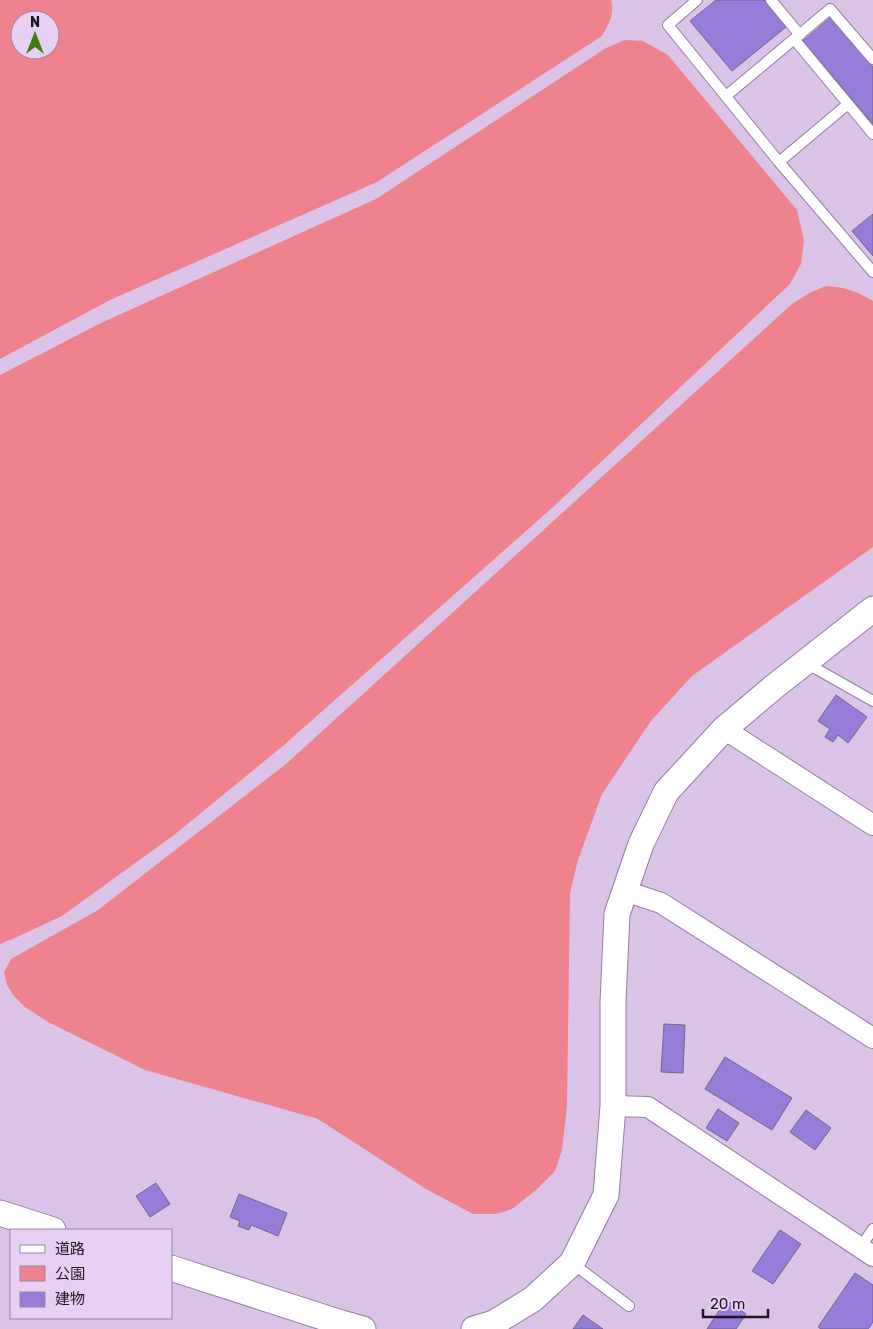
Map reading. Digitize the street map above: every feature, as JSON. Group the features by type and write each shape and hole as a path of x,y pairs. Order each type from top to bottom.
{"street":[{"path":"474,1329 494,1323 533,1299 572,1263 606,1195 613,1106 613,1002 617,914 641,844 666,792 724,729 873,609"},
{"path":"724,729 873,825"},
{"path":"625,891 661,903 873,1038"},
{"path":"613,1106 648,1107 867,1252"},
{"path":"0,1213 50,1229"},
{"path":"172,1268 363,1329"}],"lane":[{"path":"697,0 668,25 873,272"},
{"path":"771,0 797,37 873,134"},
{"path":"726,96 830,9 873,59"},
{"path":"780,162 848,104"},
{"path":"805,662 873,701"},
{"path":"867,1252 873,1229"},
{"path":"572,1263 629,1306"}],"green space":[{"path":"0,0 611,0 612,10 609,23 602,36 377,182 110,300 0,359"},
{"path":"625,40 643,41 668,55 797,210 804,240 801,264 790,284 552,508 284,745 174,835 62,916 0,944 0,375 103,322 376,199 606,48"},
{"path":"826,286 850,290 873,301 873,547 692,676 651,721 602,794 578,860 570,893 567,1106 562,1150 555,1171 536,1190 512,1209 496,1214 473,1214 426,1189 318,1119 145,1070 48,1022 25,1007 13,995 7,985 4,972 11,959 98,910 286,764 792,304 809,293"}],"building":[{"path":"716,0 764,0 786,27 732,71 690,21"},
{"path":"831,17 873,67 873,124 803,41"},
{"path":"873,214 873,256 852,231"},
{"path":"836,695 867,717 848,743 838,735 833,742 825,737 830,729 818,721"},
{"path":"664,1024 685,1025 683,1073 661,1072"},
{"path":"725,1057 792,1098 772,1130 705,1089"},
{"path":"718,1109 739,1123 727,1141 706,1128"},
{"path":"806,1110 831,1128 815,1150 790,1132"},
{"path":"156,1183 170,1204 150,1217 136,1196"},
{"path":"239,1194 287,1213 278,1236 251,1225 249,1230 238,1226 240,1221 230,1217"},
{"path":"780,1230 801,1244 773,1284 752,1271"},
{"path":"855,1273 873,1285 873,1322 868,1329 821,1329 818,1327"},
{"path":"726,1300 746,1314 736,1329 707,1329"},
{"path":"583,1315 603,1329 573,1329"}]}
